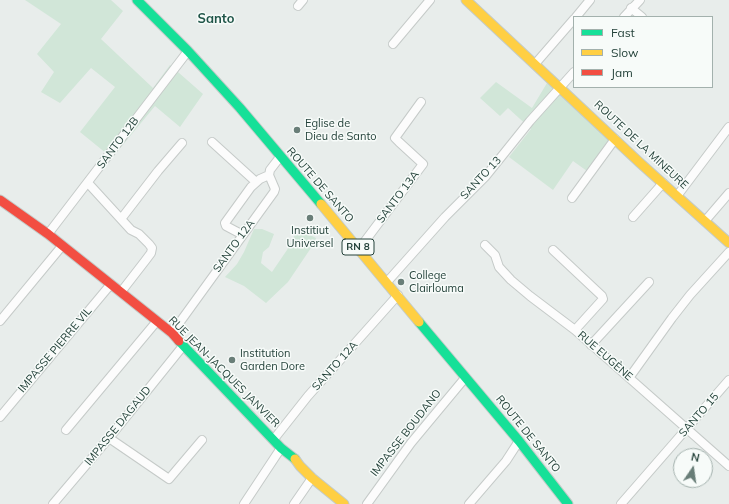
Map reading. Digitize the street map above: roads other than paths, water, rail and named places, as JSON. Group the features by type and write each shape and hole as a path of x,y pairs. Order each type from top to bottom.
{"street":[{"path":"393,44 430,0"},
{"name":"ROUTE DE LA MINEURE","path":"466,0 729,243"},
{"path":"577,16 590,0"},
{"path":"625,16 640,0"},
{"name":"ROUTE DE SANTO","path":"140,1 240,108 280,157 359,248 465,378 519,441 568,504"},
{"path":"631,8 641,16"},
{"path":"535,64 573,20"},
{"name":"SANTO 12B","path":"48,234 188,51"},
{"name":"SANTO 13","path":"387,282 444,217 485,177 530,121 573,73"},
{"name":"SANTO 13A","path":"359,248 423,164 395,138 421,102"},
{"path":"677,196 729,127"},
{"path":"572,198 615,139"},
{"path":"212,142 256,182"},
{"path":"122,219 158,171 182,143"},
{"path":"242,235 226,226 225,222 235,207 256,182 269,175 270,170 280,157"},
{"name":"SANTO 12A","path":"172,333 274,192 275,188 269,175"},
{"path":"88,183 131,230 139,234 152,248 151,253 121,292"},
{"path":"633,217 663,183"},
{"path":"705,221 729,193"},
{"name":"RUE JEAN-JACQUES JANVIER","path":"0,200 48,234 172,333 281,448 295,458 300,466 312,478"},
{"name":"RUE EUGÈNE","path":"485,245 495,255 499,267 511,280 575,330 729,466"},
{"path":"0,321 62,246"},
{"path":"553,250 602,296 603,299 575,330"},
{"path":"629,378 690,295 729,252"},
{"path":"592,345 649,282"},
{"name":"IMPASSE PIERRE VIL","path":"0,417 111,284"},
{"name":"SANTO 12A","path":"274,439 308,396 398,295"},
{"path":"66,430 157,321"},
{"name":"IMPASSE DAGAUD","path":"53,504 109,438 183,346"},
{"name":"IMPASSE BOUDANO","path":"367,504 411,442 465,378"},
{"name":"SANTO 15","path":"621,504 729,380"},
{"path":"109,438 169,479 202,440"},
{"path":"470,504 506,460 519,441"},
{"path":"244,504 281,448"},
{"path":"294,504 312,478 344,504"}],"place":[{"name":"Eglise de Dieu de Santo","path":"297,130"},
{"name":"Institiut Universel","path":"310,218"},
{"name":"College Clairlouma","path":"401,282"},
{"name":"Institution Garden Dore","path":"232,360"}],"district":[{"name":"Santo","path":"216,19"}]}
